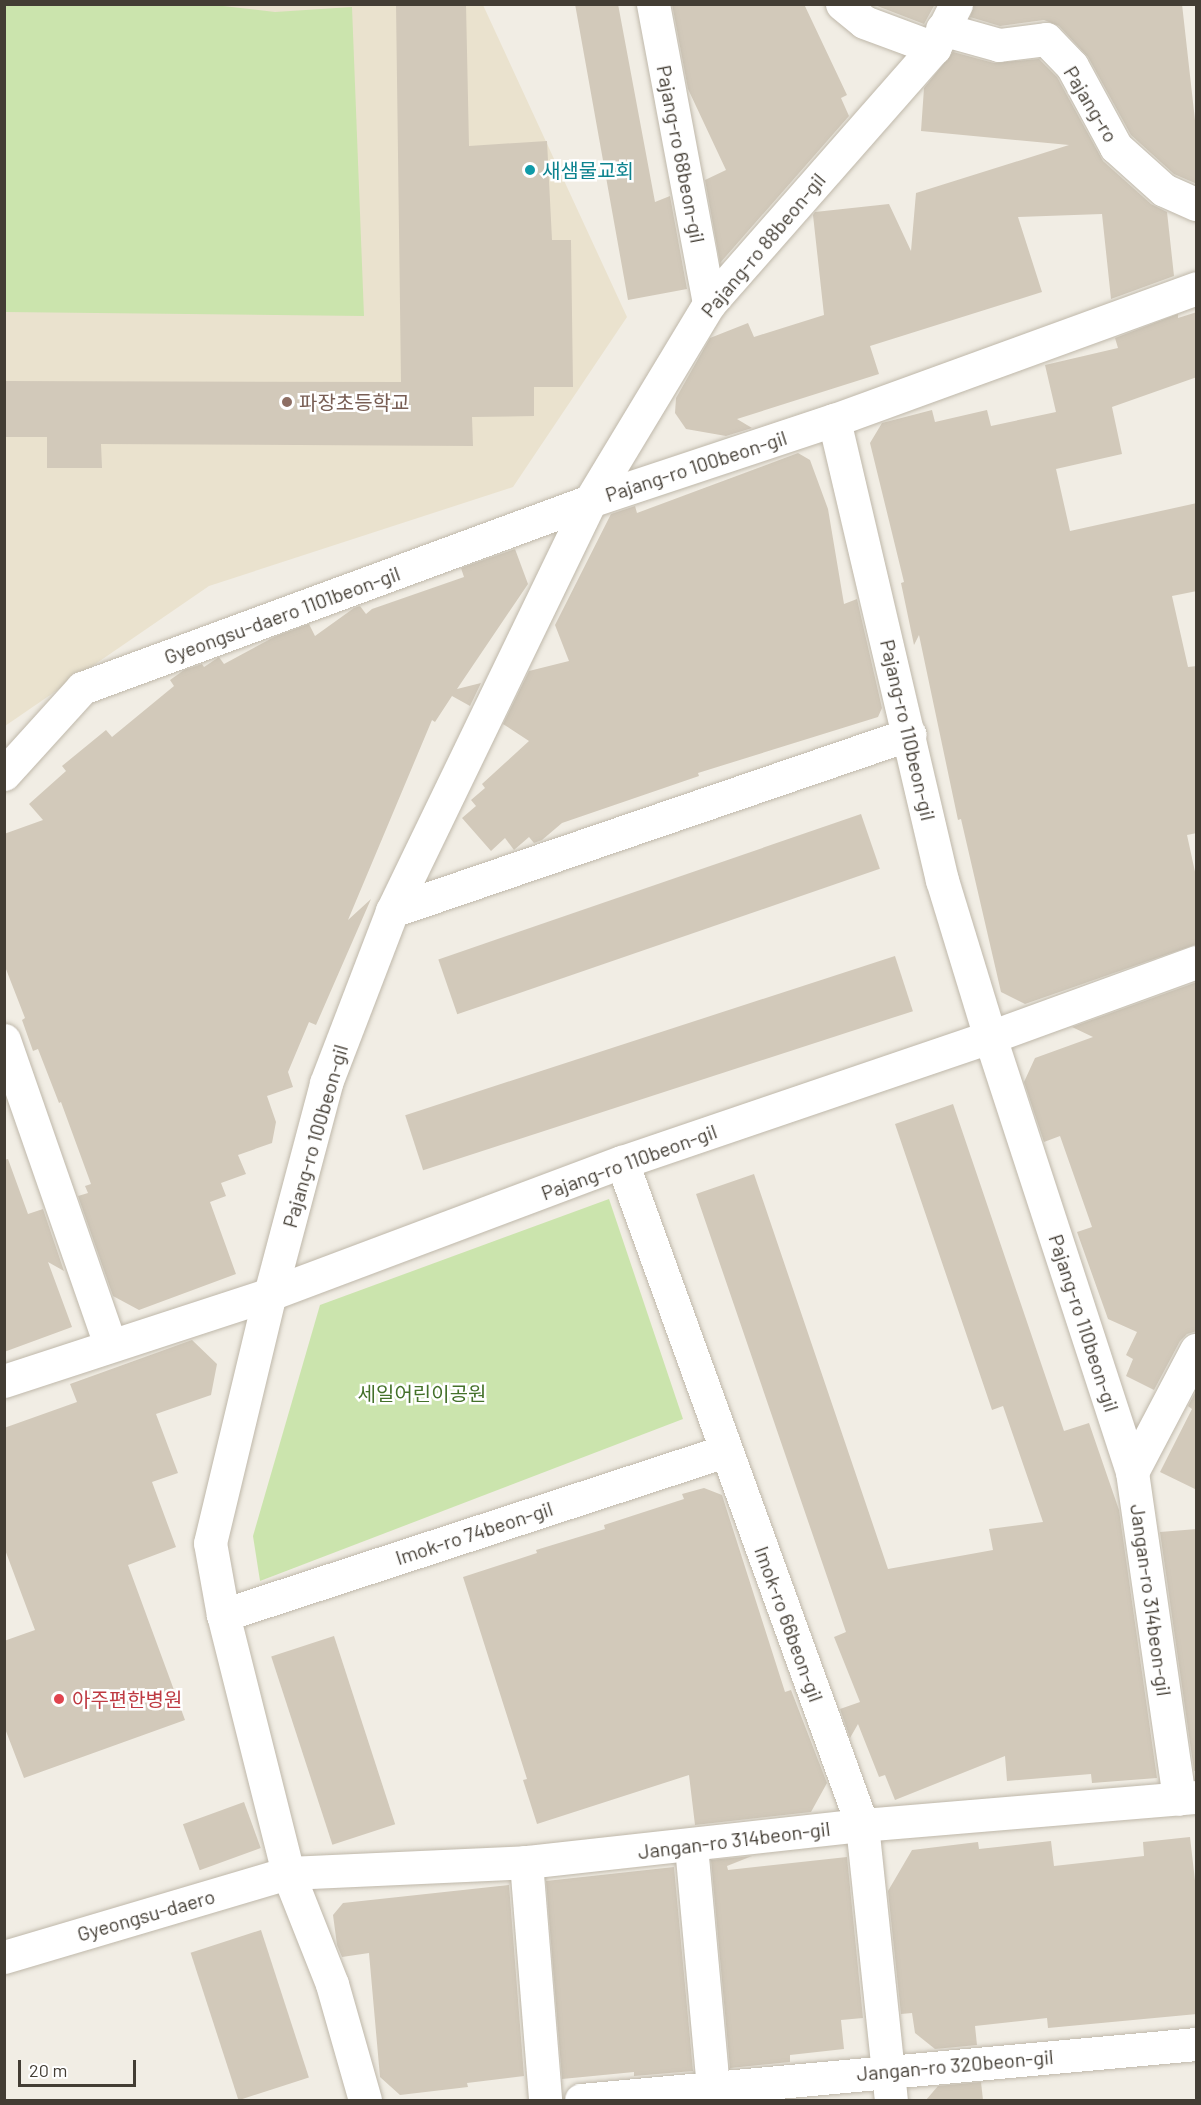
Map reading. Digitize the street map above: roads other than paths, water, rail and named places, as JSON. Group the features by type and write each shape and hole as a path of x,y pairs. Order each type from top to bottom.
{"street":[{"name":"Pajang-ro 68beon-gil","path":"653,4 709,304"},
{"path":"842,4 864,22 944,27"},
{"name":"Pajang-ro 88beon-gil","path":"590,501 709,304 944,27"},
{"name":"Pajang-ro","path":"944,27 999,45 1046,39 1072,66 1116,147 1164,190 1197,204"},
{"name":"Pajang-ro 100beon-gil","path":"270,1294 326,1083 392,912 590,501 834,420 1197,288"},
{"name":"Pajang-ro 110beon-gil","path":"834,420 910,734 942,880 990,1037 1132,1472"},
{"name":"Gyeongsu-daero 1101beon-gil","path":"4,774 82,688 590,501"},
{"path":"392,912 910,734"},
{"name":"Pajang-ro 110beon-gil","path":"4,1381 270,1294 622,1162 990,1037 1197,962"},
{"path":"4,1040 110,1345"},
{"name":"Imok-ro 66beon-gil","path":"622,1162 862,1825 889,2086"},
{"path":"270,1294 210,1543 223,1615 288,1873 332,1984 364,2100"},
{"path":"1132,1472 1197,1350"},
{"name":"Imok-ro 74beon-gil","path":"223,1615 725,1451"},
{"name":"Jangan-ro 314beon-gil","path":"288,1873 526,1862 691,1846 862,1825 1188,1798 1132,1472"},
{"path":"691,1846 713,2088"},
{"path":"526,1862 545,2100"},
{"name":"Gyeongsu-daero","path":"4,1957 288,1873"},
{"name":"Jangan-ro 320beon-gil","path":"581,2100 713,2088 889,2086 1197,2044"}],"place":[{"name":"새샘물교회","path":"530,170"},
{"name":"파장초등학교","path":"287,402"},
{"name":"아주편한병원","path":"59,1699"}],"park label":[{"name":"세일어린이공원","path":"422,1393"}]}
